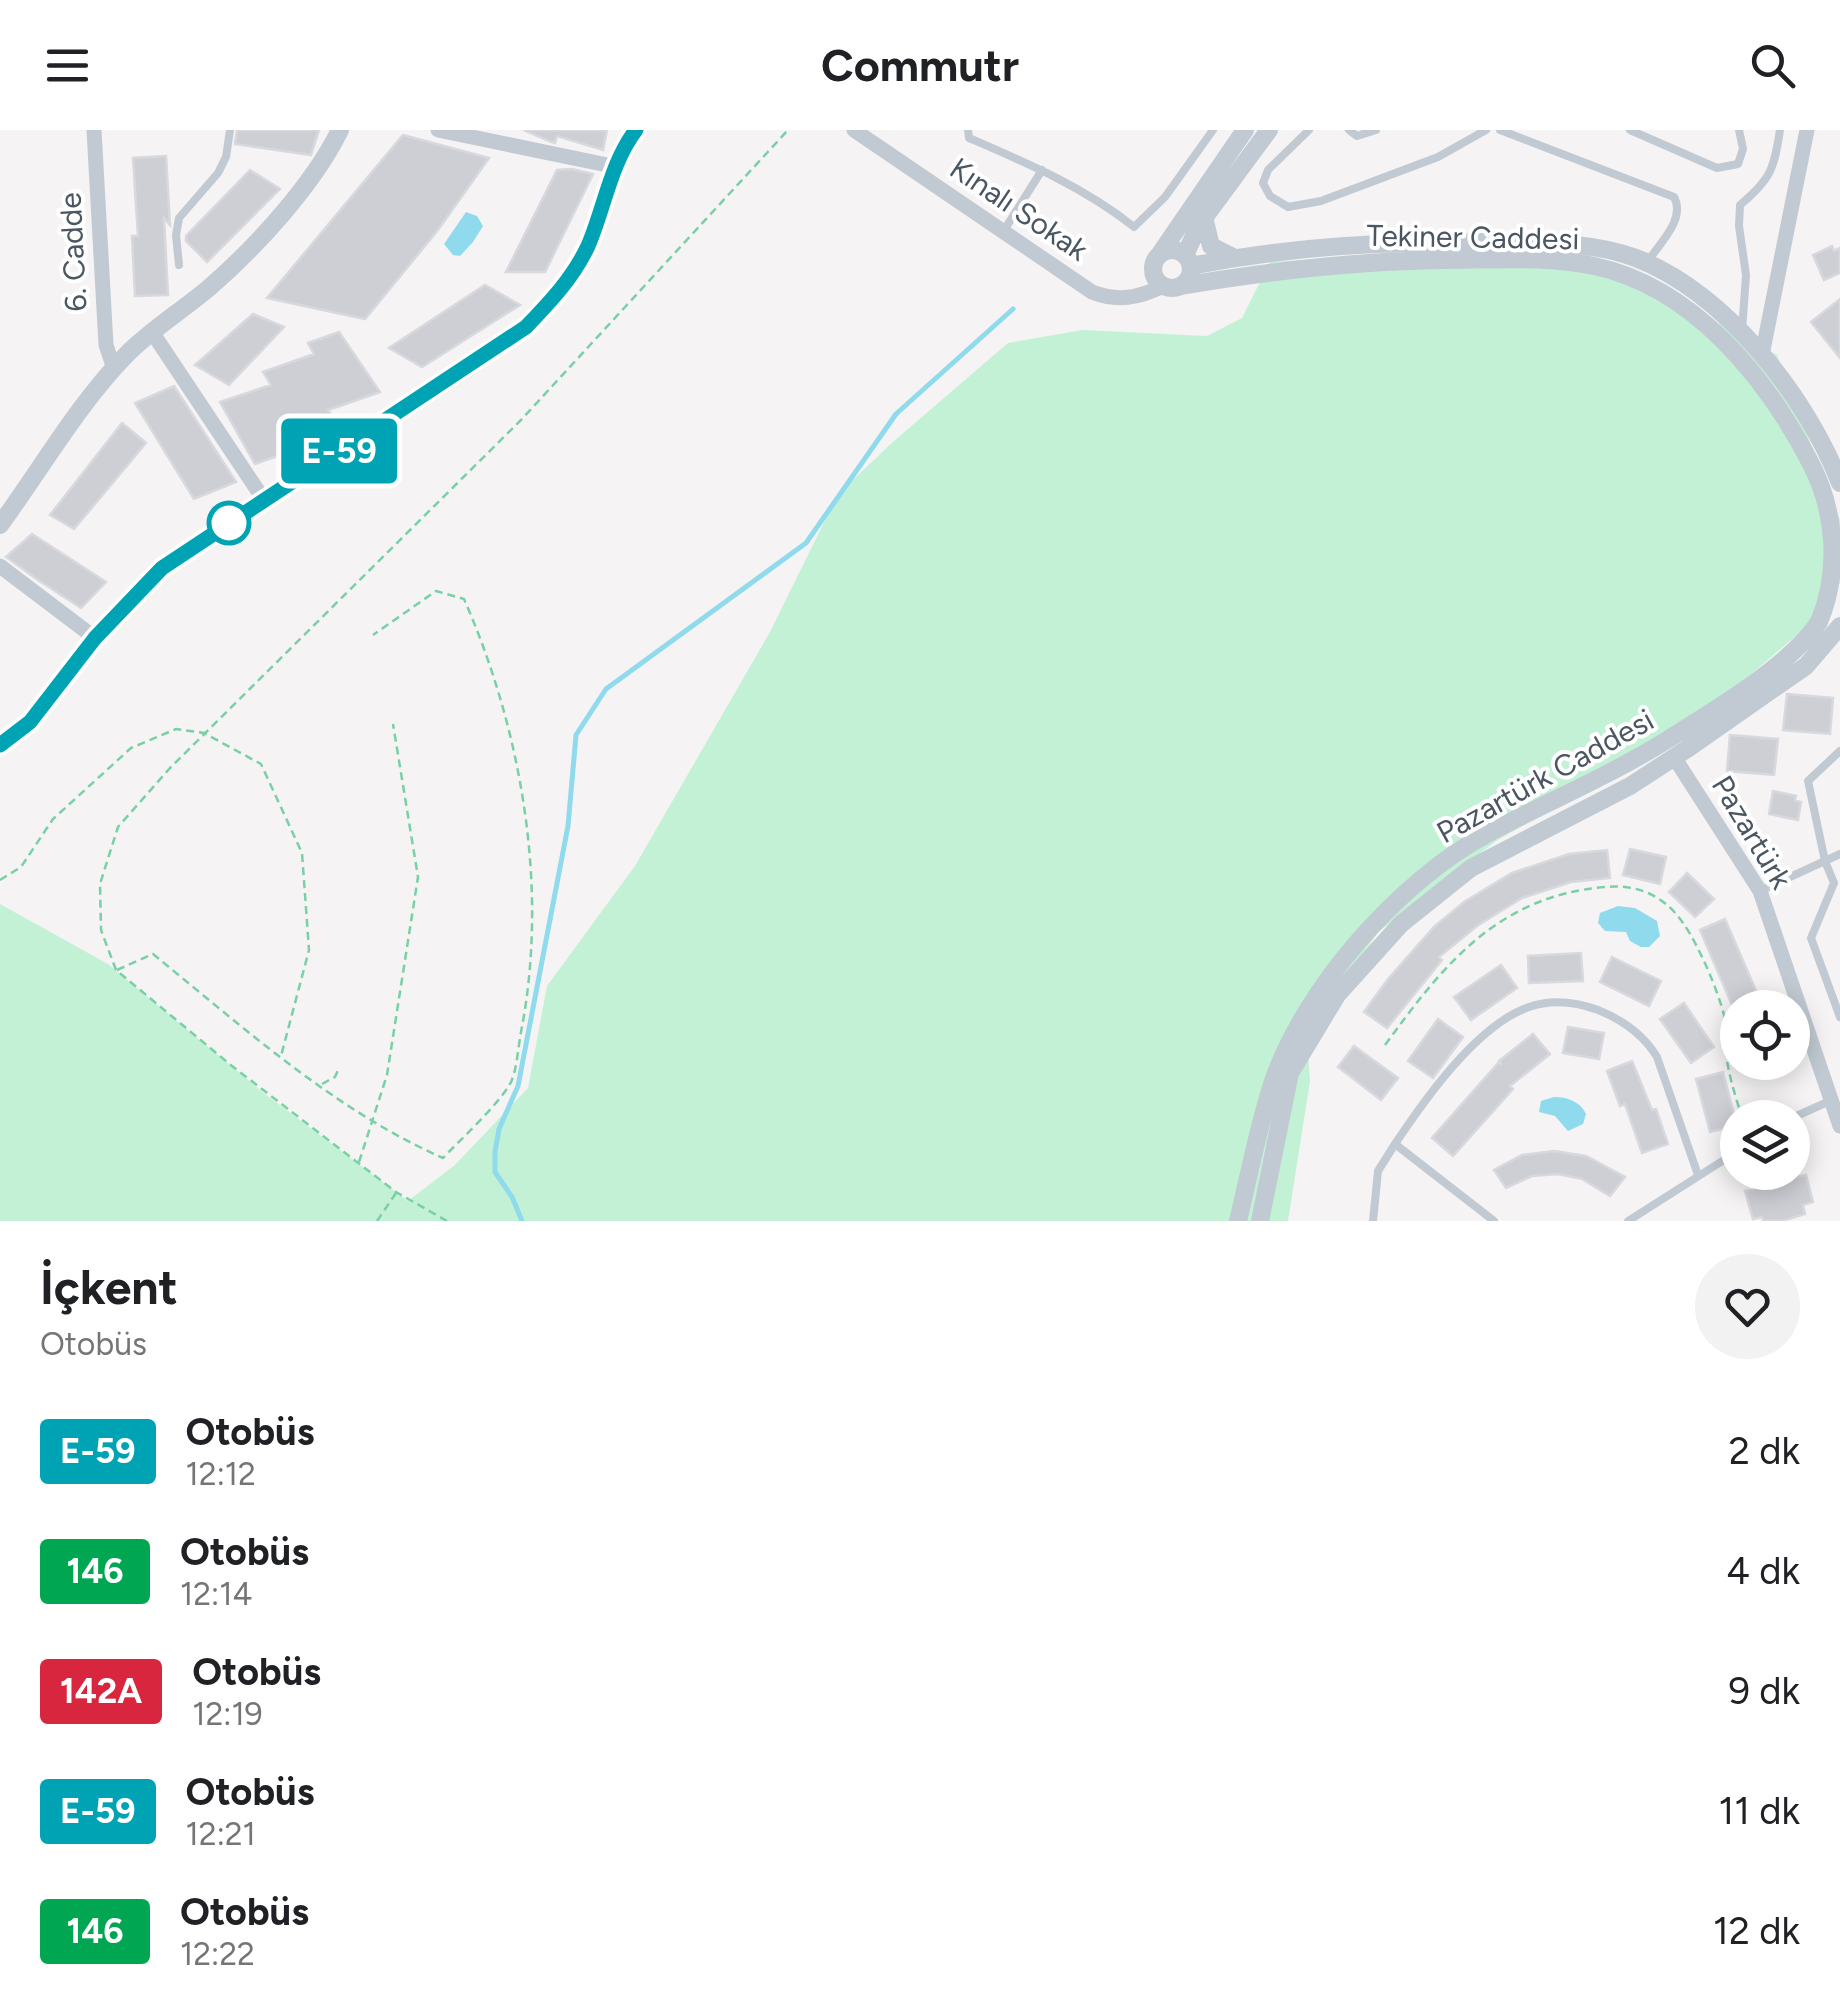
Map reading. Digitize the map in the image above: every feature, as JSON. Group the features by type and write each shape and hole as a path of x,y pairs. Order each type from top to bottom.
{"street":[{"name":"6. Cadde","path":"94,130 106,345 114,368"},
{"path":"0,525 114,368 212,285 264,233 306,182 340,130"},
{"path":"438,130 488,134 617,166"},
{"path":"3,742 30,722 95,638 162,568 526,327 562,290 587,248 617,166 636,130"},
{"name":"Kınalı Sokak","path":"854,130 1103,296 1125,298 1172,286"},
{"path":"1244,130 1157,258 1153,270 1172,286 1190,278 1188,260 1204,217 1270,130"},
{"path":"1754,378 1807,130"},
{"path":"1204,217 1211,246 1236,258"},
{"name":"Tekiner Caddesi","path":"1157,258 1173,250 1188,260 1364,243 1532,242 1610,250 1646,263 1686,285 1742,331 1818,437 1840,483"},
{"name":"Tekiner Caddesi","path":"1172,286 1353,263 1517,260 1582,264 1619,273 1661,292 1704,323 1782,414 1817,476 1838,541 1837,578 1825,613 1796,650 1676,745"},
{"path":"152,332 264,500"},
{"path":"0,566 95,638"},
{"path":"1676,745 1806,666 1840,626"},
{"name":"Pazartürk","path":"1676,745 1760,891 1840,1126"},
{"name":"Pazartürk Caddesi","path":"1238,1221 1282,1058 1318,996 1381,915 1412,885 1484,835 1676,745"},
{"name":"Pazartürk Caddesi","path":"1260,1221 1290,1073 1337,994 1401,924 1470,868 1630,786 1676,745"}],"lane":[{"path":"179,265 179,218 218,173 226,157 230,130"},
{"path":"968,130 969,138 1042,170 1108,206 1134,227 1166,197 1213,130"},
{"path":"1308,130 1268,170 1263,183 1270,196 1288,207 1321,201 1438,157 1486,130"},
{"path":"1349,130 1357,136 1376,130"},
{"path":"1500,130 1674,197 1679,206 1676,218 1646,263"},
{"path":"1630,130 1718,168 1738,164 1744,149 1739,130"},
{"path":"1742,331 1746,275 1740,205 1774,171 1780,130"},
{"path":"1003,232 1042,170"},
{"path":"1840,751 1808,780 1825,862 1834,883 1812,938 1840,1017"},
{"path":"1760,891 1840,854"},
{"path":"1372,1221 1378,1171 1425,1099 1498,1024 1530,1006 1561,1001 1617,1018 1647,1041 1657,1057 1698,1175"},
{"path":"1810,1110 1832,1100"},
{"path":"1395,1144 1494,1221"},
{"path":"1628,1221 1720,1162"}],"path":[{"path":"447,1221 396,1192 359,1164 116,970 100,930 100,884 118,827 204,734 520,420 788,130"},
{"path":"116,970 152,954 281,1058 407,1142 444,1158 511,1083 532,947 528,849 520,774 486,648 464,600 436,590 372,635"},
{"path":"359,1164 387,1074 418,876 393,724"},
{"path":"0,880 21,868 53,819 130,748 176,729 204,734 261,764 302,853 308,950 281,1058"},
{"path":"1384,1045 1455,957 1491,927 1554,895 1626,886 1649,892 1669,906 1684,924 1726,1026 1727,1064 1737,1100"},
{"path":"321,1084 335,1077 338,1068"},
{"path":"377,1221 396,1192"}],"green space":[{"path":"1575,250 1654,281 1777,355 1840,520 1840,583 1820,615 1749,676 1646,755 1496,841 1377,933 1307,1042 1310,1081 1288,1221 0,1221 0,904 108,964 265,1094 408,1201 455,1165 528,1088 547,986 635,866 770,632 838,494 1008,343 1083,330 1207,336 1242,318 1270,262 1462,251"}],"water":[{"path":"466,212 477,216 483,226 460,256 453,255 444,244"},
{"path":"1618,906 1635,908 1657,921 1660,936 1649,947 1641,947 1630,941 1626,932 1605,931 1598,923 1600,913"},
{"path":"1554,1097 1577,1103 1586,1114 1583,1124 1568,1131 1555,1116 1539,1112 1541,1101"}],"building":[{"path":"237,130 319,130 311,155 235,144"},
{"path":"524,130 607,130 603,150 557,136 555,143"},
{"path":"403,135 489,158 438,230 365,319 267,298"},
{"path":"166,156 170,225 164,218 168,295 135,296 132,236 138,236 133,158"},
{"path":"250,170 280,189 207,262 186,241 186,236"},
{"path":"557,170 593,174 545,272 506,272"},
{"path":"1832,246 1834,251 1840,248 1840,273 1824,280 1813,255"},
{"path":"485,285 520,305 422,367 389,348"},
{"path":"1840,299 1840,358 1811,322"},
{"path":"253,314 284,327 229,385 195,365"},
{"path":"339,332 380,392 328,410 335,421 283,439 292,451 255,464 220,402 271,385 263,372 314,354 308,343"},
{"path":"174,386 236,482 194,499 135,403"},
{"path":"122,423 146,443 74,529 50,515"},
{"path":"32,534 106,582 81,608 6,557"},
{"path":"1787,694 1833,698 1830,734 1783,730"},
{"path":"1730,735 1778,739 1774,775 1727,771"},
{"path":"1773,791 1796,796 1795,800 1801,802 1798,820 1769,814"},
{"path":"1630,849 1666,857 1660,884 1623,875"},
{"path":"1607,850 1610,878 1571,882 1522,898 1477,926 1439,957 1442,960 1387,1028 1364,1012 1434,927 1464,902 1512,873 1569,854"},
{"path":"1687,873 1714,899 1695,917 1669,892"},
{"path":"1725,919 1756,990 1726,990 1700,930"},
{"path":"1581,953 1583,981 1529,983 1528,956"},
{"path":"1612,957 1661,981 1649,1006 1600,982"},
{"path":"1501,965 1517,988 1471,1020 1454,997"},
{"path":"1684,1003 1714,1047 1691,1063 1660,1019"},
{"path":"1438,1019 1463,1037 1433,1078 1408,1061"},
{"path":"1568,1027 1604,1033 1599,1059 1563,1053"},
{"path":"1533,1034 1550,1054 1510,1086 1513,1089 1453,1156 1432,1138 1499,1062 1502,1065 1499,1061"},
{"path":"1354,1046 1398,1078 1381,1100 1338,1067"},
{"path":"1632,1061 1668,1144 1642,1153 1625,1104 1620,1106 1607,1071"},
{"path":"1720,1073 1720,1080 1725,1080 1730,1100 1720,1100 1720,1129 1710,1132 1696,1079"},
{"path":"1554,1151 1586,1156 1625,1177 1610,1196 1582,1179 1558,1174 1532,1176 1506,1188 1494,1170 1522,1155"},
{"path":"1810,1190 1813,1202 1803,1205 1805,1214 1782,1221 1763,1221 1762,1217 1753,1219 1745,1191"}],"waterway":[{"path":"522,1221 495,1172 495,1152 499,1129 518,1086 568,826 576,735 606,689 806,543 896,414 1013,309"}],"bus line":[{"name":"E-59","path":"0,745 30,722 95,638 162,568 526,327 562,290 587,248 617,166 636,130"}]}
